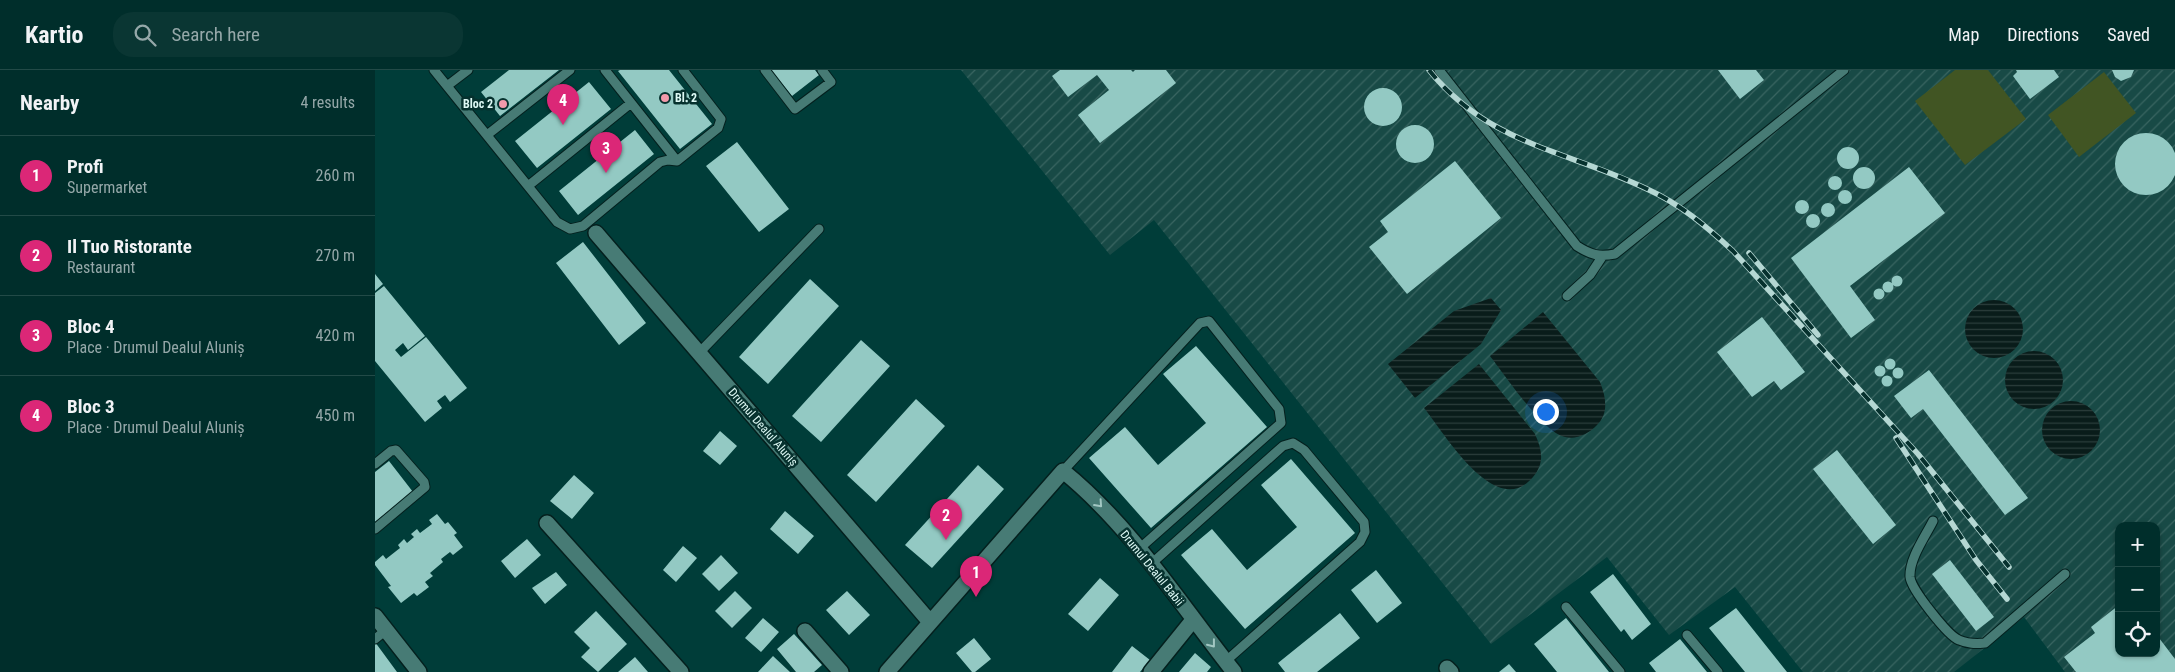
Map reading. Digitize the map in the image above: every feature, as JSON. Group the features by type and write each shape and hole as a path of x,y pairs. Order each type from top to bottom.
{"street":[{"name":"Drumul Dealul Aluniș","path":"596,233 930,622"},
{"path":"887,672 1063,471"},
{"name":"Drumul Dealul Babii","path":"1063,471 1095,501 1139,549 1232,669"},
{"path":"547,523 681,672"},
{"path":"375,616 381,634 419,672"},
{"path":"1151,672 1193,620"},
{"path":"805,631 841,672"}],"lane":[{"path":"434,70 557,222 570,229 583,226 660,162 668,160 677,161 718,128 721,119 683,70"},
{"path":"447,86 468,70"},
{"path":"487,135 570,70"},
{"path":"605,70 677,161"},
{"path":"765,70 795,109 831,82 822,70"},
{"path":"1439,70 1577,246 1590,254 1602,257 1615,254 1844,70"},
{"path":"527,186 631,103"},
{"path":"699,353 819,229"},
{"path":"1567,296 1590,275 1602,257"},
{"path":"1063,471 1200,323 1209,321 1214,326 1279,410 1281,423 1139,549"},
{"path":"1151,564 1283,446 1293,444 1304,450 1364,522 1365,532 1360,542 1232,669"},
{"path":"375,464 391,451 396,450 424,482 425,487 375,529"},
{"path":"1933,521 1911,567 1910,580 1922,600 1957,640 1972,645 1985,643 2065,574"},
{"path":"1566,606 1620,672"},
{"path":"1687,635 1718,672"}],"shaded area":[{"path":"961,70 2175,70 2175,672 2065,672 2024,617 1954,672 1803,672 1735,587 1669,635 1607,557 1491,644 1154,220 1110,255"},
{"path":"1491,298 1501,310 1481,344 1415,398 1388,364 1454,311"},
{"path":"1994,300 2005,302 2015,308 2021,318 2023,329 2021,340 2015,350 2005,356 1994,358 1983,356 1973,350 1967,340 1965,329 1967,318 1973,308 1983,302"},
{"path":"1543,312 1600,382 1602,388 1605,410 1601,420 1594,428 1581,436 1571,438 1562,436 1544,424 1490,356"},
{"path":"2034,351 2045,353 2055,359 2061,369 2063,380 2061,391 2055,401 2045,407 2034,409 2023,407 2013,401 2007,391 2005,380 2007,369 2013,359 2023,353"},
{"path":"1479,364 1535,434 1539,446 1541,461 1537,472 1519,488 1503,488 1488,481 1472,469 1424,408"},
{"path":"2071,401 2082,403 2092,409 2098,419 2100,430 2098,441 2092,451 2082,457 2071,459 2060,457 2050,451 2044,441 2042,430 2044,419 2050,409 2060,403"}],"green space":[{"path":"1955,70 1988,70 2026,119 1965,165 1915,101"},
{"path":"2104,72 2136,113 2079,157 2048,115"}],"building":[{"name":"Bloc 2","path":"509,70 559,70 500,116 481,92"},
{"name":"Bl. 2","path":"669,70 712,124 680,149 618,71"},
{"path":"771,70 815,70 819,75 792,96"},
{"path":"1060,70 1131,70 1133,72 1135,70 1166,70 1176,83 1100,143 1078,115 1109,90 1097,75 1068,97 1052,76"},
{"path":"1718,70 1756,70 1764,80 1740,99"},
{"path":"2016,70 2054,70 2059,77 2030,99 2013,76 2017,72"},
{"path":"2112,70 2134,70 2131,77 2121,81 2115,77"},
{"path":"589,82 611,109 537,168 515,141"},
{"path":"1383,88 1396,94 1402,107 1396,120 1383,126 1370,120 1364,107 1370,94"},
{"path":"1415,125 1428,131 1434,144 1428,157 1415,163 1402,157 1396,144 1402,131"},
{"path":"635,130 654,154 578,215 559,191"},
{"path":"2152,133 2158,135 2168,142 2175,152 2175,176 2168,186 2158,193 2140,195 2134,193 2124,186 2117,176 2115,158 2117,152 2124,142 2134,135"},
{"path":"737,142 789,209 759,232 706,166"},
{"path":"1848,147 1856,150 1859,158 1856,166 1848,169 1840,166 1837,158 1840,150"},
{"path":"1455,161 1501,218 1407,294 1369,247 1388,232 1380,221"},
{"path":"1864,167 1872,170 1875,178 1872,186 1864,189 1856,186 1853,178 1856,170"},
{"path":"1909,167 1945,213 1850,286 1875,320 1851,338 1791,258"},
{"path":"1835,176 1840,178 1842,183 1840,188 1835,190 1830,188 1828,183 1830,178"},
{"path":"1845,190 1850,192 1852,197 1850,202 1845,204 1840,202 1838,197 1840,192"},
{"path":"1802,200 1807,202 1809,207 1807,212 1802,214 1797,212 1795,207 1797,202"},
{"path":"1828,203 1833,205 1835,210 1833,215 1828,217 1823,215 1821,210 1823,205"},
{"path":"1813,214 1818,216 1820,221 1818,226 1813,228 1808,226 1806,221 1808,216"},
{"path":"583,242 646,323 619,345 556,263"},
{"path":"375,274 383,284 375,291"},
{"path":"1895,276 1899,276 1902,281 1901,285 1895,286 1892,283 1892,279"},
{"path":"810,279 839,306 768,384 739,357"},
{"path":"1886,282 1890,282 1893,287 1892,291 1886,292 1883,289 1883,285"},
{"path":"384,286 425,336 408,350 403,343 395,350 401,357 426,337 467,388 450,402 445,395 437,401 442,408 425,422 375,361 375,293"},
{"path":"1877,289 1881,289 1884,294 1883,298 1877,299 1874,296 1874,292"},
{"path":"1762,317 1805,372 1781,390 1774,381 1752,397 1717,352"},
{"path":"861,340 890,366 821,442 792,416"},
{"path":"1196,346 1267,427 1151,528 1089,458 1125,427 1158,465 1206,423 1163,374"},
{"path":"1888,359 1892,359 1895,364 1894,368 1888,369 1885,366 1885,362"},
{"path":"1878,366 1882,366 1885,371 1884,375 1878,376 1875,373 1875,369"},
{"path":"1896,368 1900,368 1903,373 1902,377 1896,378 1893,375 1893,371"},
{"path":"1929,370 2028,498 2005,515 1923,409 1911,418 1894,396"},
{"path":"1885,376 1889,376 1892,381 1891,385 1885,386 1882,383 1882,379"},
{"path":"916,399 945,426 876,502 847,475"},
{"path":"720,431 737,446 720,465 703,451"},
{"path":"1837,450 1896,525 1873,544 1813,469"},
{"path":"1291,459 1355,533 1245,629 1181,555 1212,529 1247,570 1297,527 1261,485"},
{"path":"389,461 413,492 375,522 375,472"},
{"path":"978,465 1004,489 932,568 905,545"},
{"path":"574,475 594,493 572,519 550,501"},
{"path":"785,511 814,536 798,554 770,529"},
{"path":"437,514 445,524 448,522 457,533 454,535 463,547 453,555 450,552 441,559 443,562 430,573 433,576 425,582 429,587 417,596 414,593 401,603 388,587 391,586 375,565 375,562 383,555 386,559 400,548 398,545 404,539 407,543 414,537 411,534 417,529 420,533 432,524 429,520"},
{"path":"527,539 541,555 515,578 501,561"},
{"path":"683,546 697,558 676,582 663,570"},
{"path":"721,555 738,573 719,591 702,574"},
{"path":"1950,560 1994,617 1976,631 1932,574"},
{"path":"1376,570 1402,603 1377,623 1351,590"},
{"path":"556,572 567,585 545,604 532,588"},
{"path":"1613,574 1651,624 1632,640 1624,629 1621,632 1590,592"},
{"path":"1100,578 1119,595 1088,631 1068,614"},
{"path":"735,591 752,608 732,628 715,611"},
{"path":"847,591 870,615 849,635 826,610"},
{"path":"1736,608 1787,672 1745,672 1709,628"},
{"path":"2115,608 2115,657 2160,657 2160,639 2175,659 2175,672 2076,672 2064,657 2095,633 2091,627"},
{"path":"596,611 627,644 598,672 581,657 590,648 574,632"},
{"path":"1340,613 1360,638 1317,672 1285,672 1278,663"},
{"path":"763,618 779,632 761,652 745,638"},
{"path":"1566,618 1609,672 1557,672 1534,644"},
{"path":"794,634 822,665 814,672 796,672 777,649"},
{"path":"974,638 991,659 975,672 972,672 956,653"},
{"path":"1680,639 1707,672 1656,672 1649,663"},
{"path":"375,642 397,672 375,672"},
{"path":"1132,646 1150,660 1140,672 1112,672"},
{"path":"1195,653 1211,667 1207,672 1179,672"},
{"path":"773,656 790,672 758,672"},
{"path":"635,657 648,672 618,672"},
{"path":"1509,664 1516,672 1499,672"}],"railway":[{"path":"1429,70 1452,95 1477,115 1503,130 1530,143 1647,189 1682,209 1713,233 1733,251 1918,454 2009,567"},
{"path":"1749,253 1818,335"},
{"path":"1896,438 1976,560 2007,599"}],"place":[{"name":"Bl. 2","path":"665,98"},
{"name":"Bloc 2","path":"503,104"},
{"name":"Bloc 3","path":"563,125"},
{"name":"Bloc 4","path":"606,173"},
{"name":"Il Tuo Ristorante","path":"946,540"},
{"name":"Profi","path":"976,597"}]}
